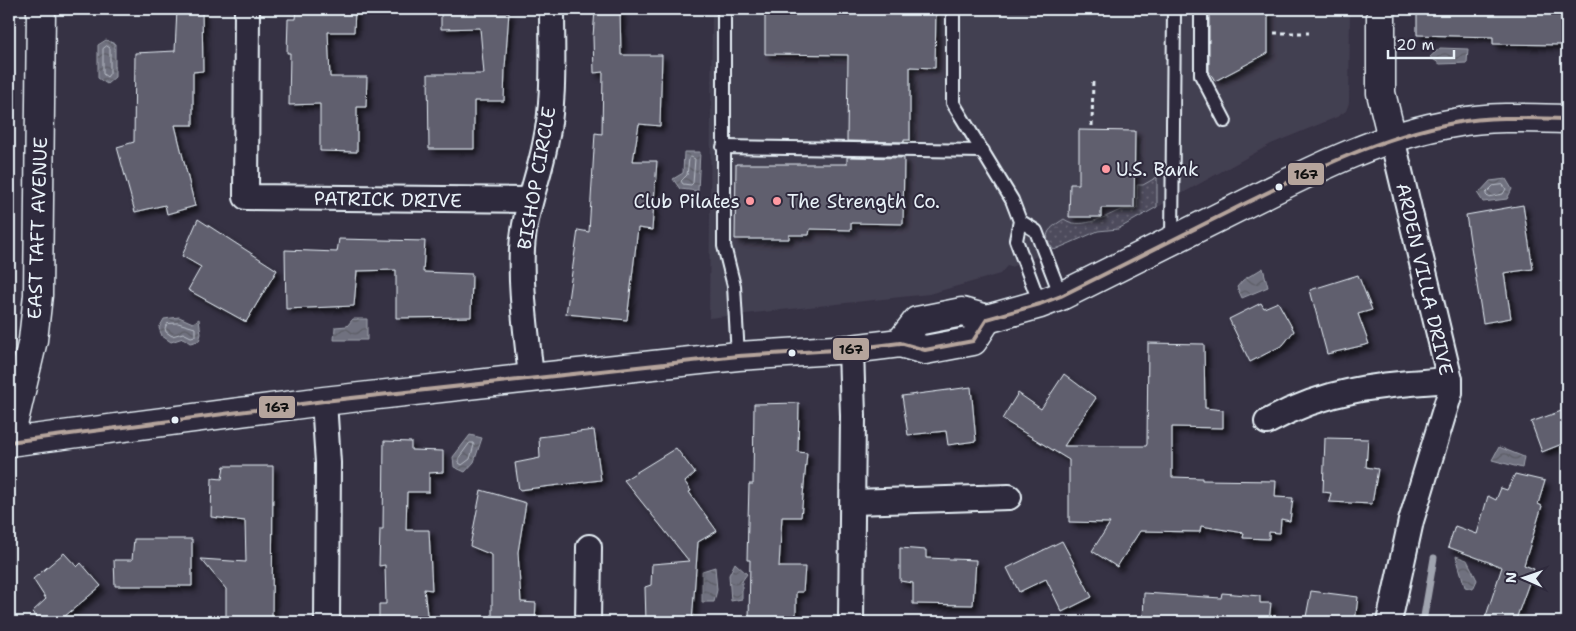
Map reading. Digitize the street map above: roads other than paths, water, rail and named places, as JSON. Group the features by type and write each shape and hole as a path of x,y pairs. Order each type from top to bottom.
{"main road":[{"name":"EAST TAFT AVENUE","path":"9,443 33,340 38,295 41,9"},
{"path":"1381,9 1381,93 1392,138"},
{"path":"9,443 324,400 738,356 900,344 925,350 973,340 987,319 1050,300 1295,179 1392,138 1428,128 1479,120 1567,119"}],"street":[{"name":"PATRICK DRIVE","path":"247,9 246,197 530,200"},
{"name":"BISHOP CIRCLE","path":"531,378 522,272 525,224 545,145 549,117 552,84 552,9"},
{"name":"ARDEN VILLA DRIVE","path":"1389,622 1411,521 1450,393 1450,380 1392,138"},
{"path":"851,349 853,385 851,622"},
{"path":"1267,422 1299,406 1351,390 1450,380"},
{"path":"324,400 328,463 327,622"},
{"path":"853,502 1009,497"},
{"path":"588,622 589,547"}],"lane":[{"path":"724,9 724,246 734,286 738,356"},
{"path":"953,9 953,103 1010,195 1020,221 1016,240 1050,300"},
{"path":"1172,241 1174,9"},
{"path":"1201,9 1200,75 1225,122"},
{"path":"723,147 983,151"},
{"path":"1020,221 1036,231 1050,300"}],"water":[{"path":"106,40 115,44 115,77 107,84 98,78 98,45"},
{"path":"1440,48 1468,49 1467,63 1440,64 1430,57"},
{"path":"684,152 700,152 698,191 680,189 673,179 683,173"},
{"path":"1506,179 1512,189 1507,199 1483,202 1478,194 1490,181"},
{"path":"1263,268 1268,287 1242,298 1237,287 1243,280"},
{"path":"179,317 193,323 199,319 201,334 199,341 190,343 183,338 171,342 162,336 159,328 164,319"},
{"path":"353,319 367,319 367,340 334,340 335,327 347,326"},
{"path":"470,435 482,438 474,462 465,472 454,467 453,457"},
{"path":"1499,447 1524,457 1522,468 1492,460"},
{"path":"1456,556 1467,560 1477,580 1473,589 1465,587"},
{"path":"735,563 747,574 742,581 742,599 731,601 729,575"},
{"path":"715,567 717,590 714,602 702,602 702,571"}],"waterway":[{"path":"1423,622 1434,558"}],"place":[{"name":"U.S. Bank","path":"1106,169"},
{"name":"Club Pilates","path":"750,201"},
{"name":"The Strength Co.","path":"777,201"}]}
